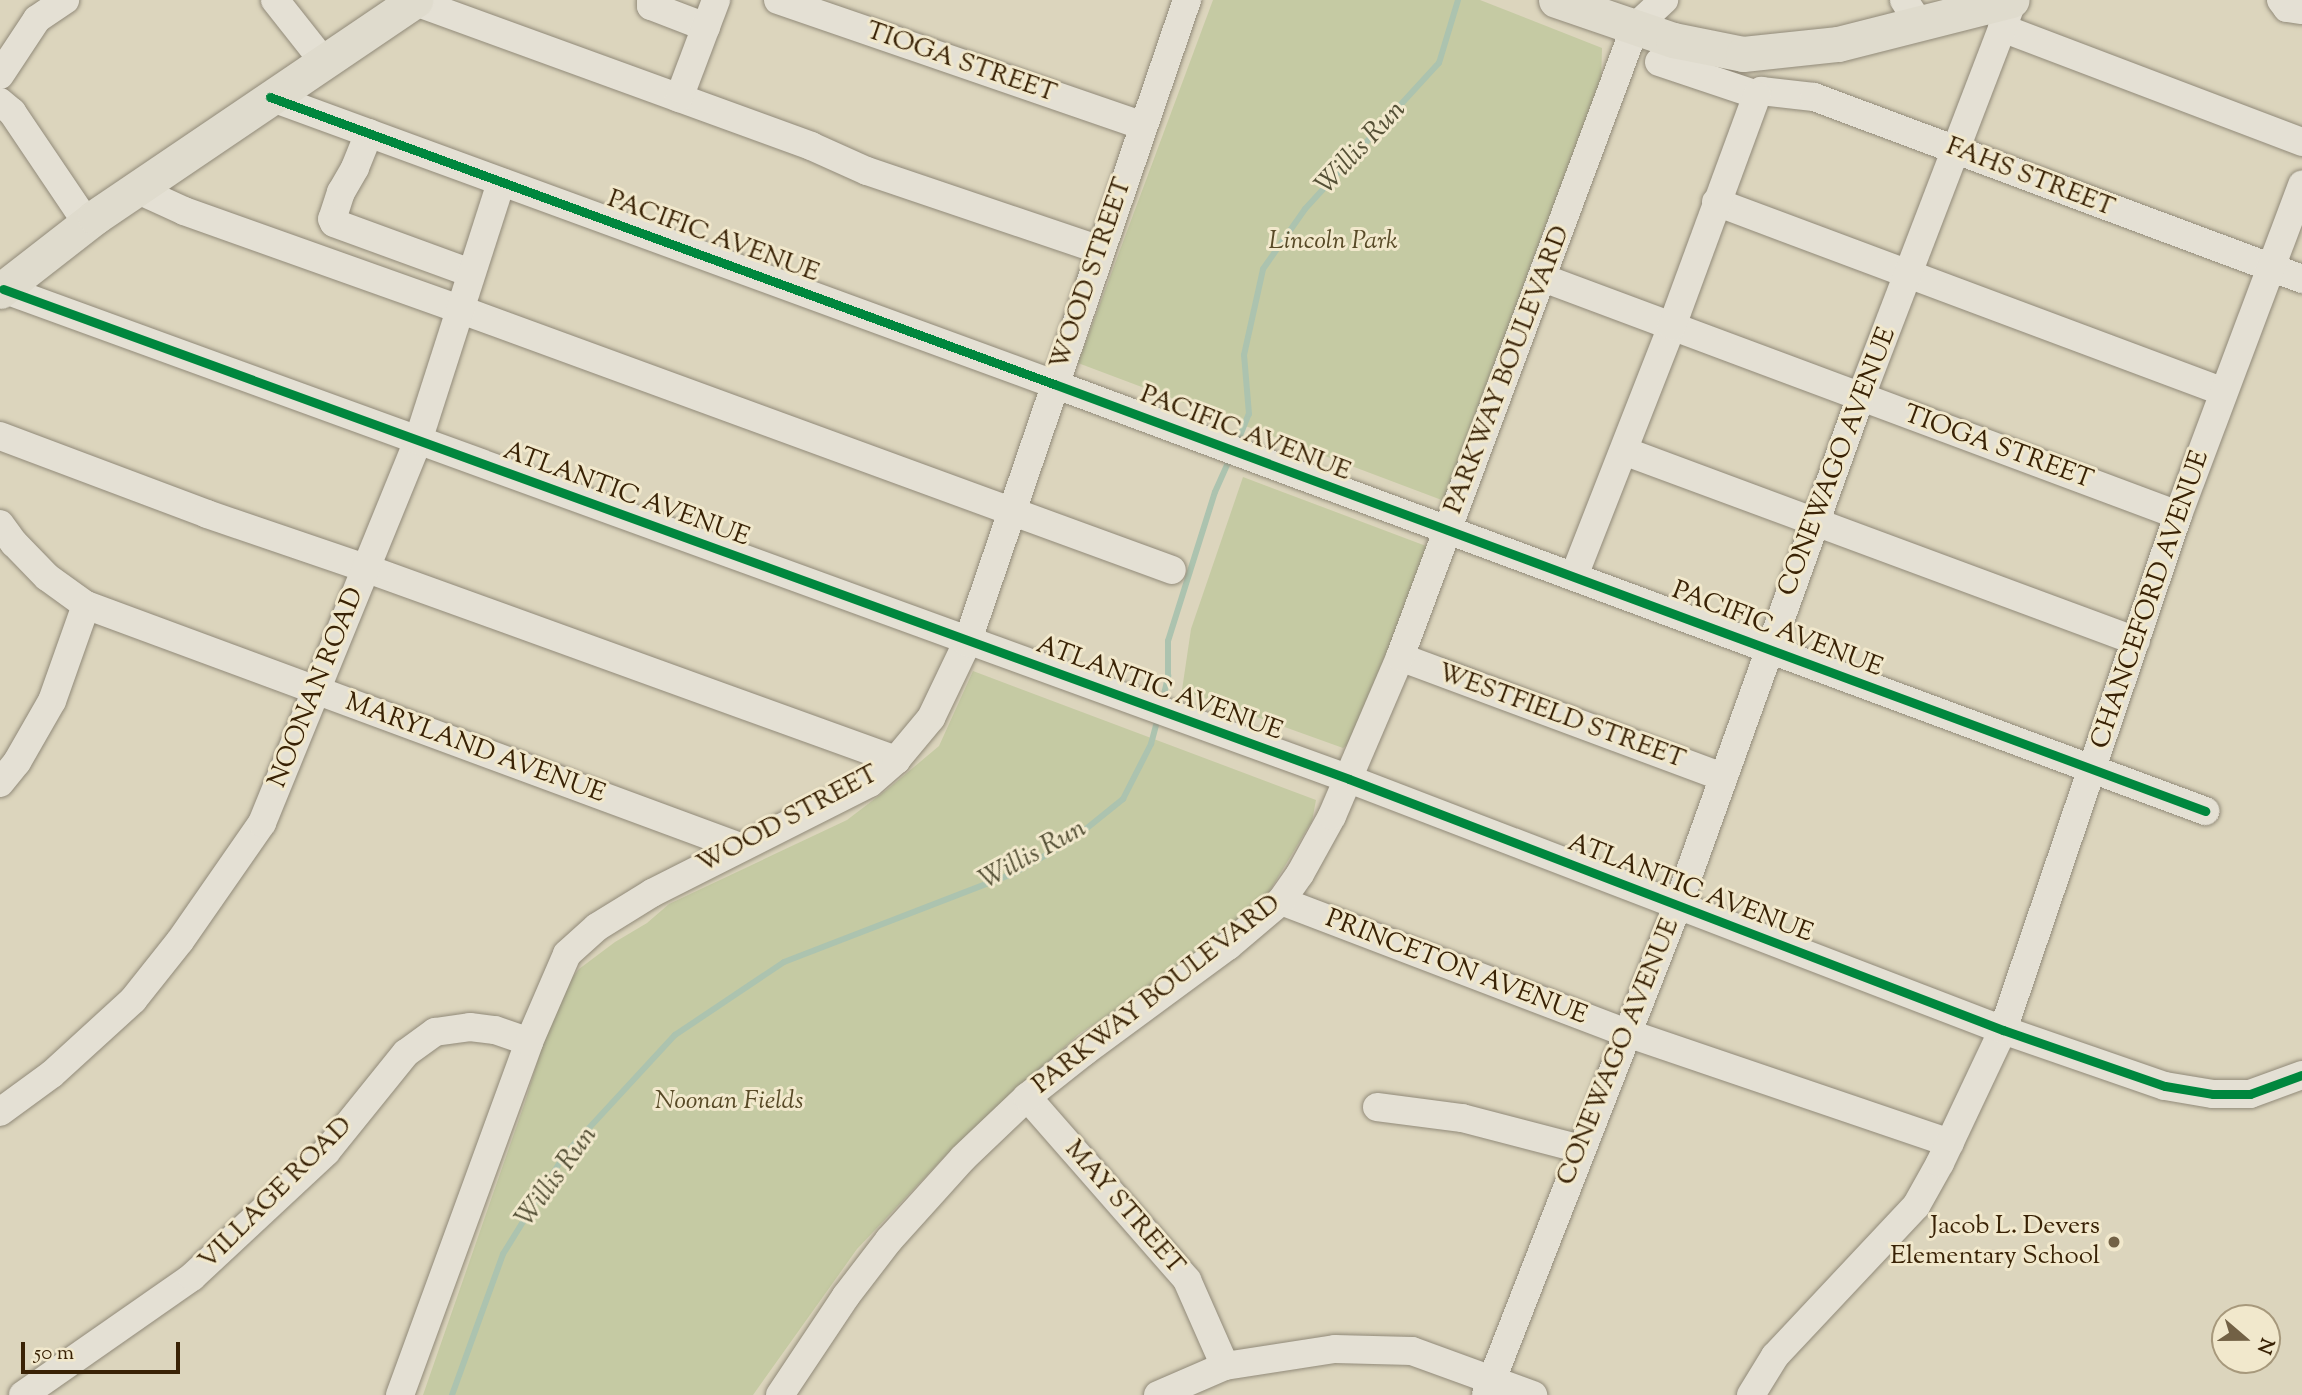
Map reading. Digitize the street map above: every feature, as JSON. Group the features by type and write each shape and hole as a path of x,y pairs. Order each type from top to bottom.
{"main road":[{"path":"1556,0 1596,7 1635,27 1673,40 1743,54 1838,44 1912,12 1970,5 2009,9"},
{"path":"1,290 87,223 414,1"}],"street":[{"path":"0,75 37,19 65,0"},
{"path":"275,0 324,62"},
{"path":"651,0 651,6 706,27"},
{"path":"679,98 716,0"},
{"name":"TIOGA STREET","path":"778,0 1143,127"},
{"name":"WOOD STREET","path":"400,1395 528,1042 567,954 597,927 652,892 870,783 896,760 931,718 967,643 1187,0"},
{"path":"1635,27 1664,0"},
{"path":"2281,0 2287,8 2302,10"},
{"path":"414,1 679,98 867,171 1101,250"},
{"path":"2009,9 2302,142"},
{"name":"CONEWAGO AVENUE","path":"1488,1387 1677,907 1861,396 1911,273 2009,9"},
{"name":"PARKWAY BOULEVARD","path":"780,1395 846,1296 889,1240 963,1158 1027,1097 1228,946 1281,901 1317,847 1349,779 1400,657 1635,27"},
{"name":"FAHS STREET","path":"1659,62 1757,95 1761,91 1814,97 2302,279"},
{"path":"1574,576 1672,326 1757,95"},
{"name":"PACIFIC AVENUE","path":"270,97 1054,384 1447,532 1574,576 2092,772 2204,811"},
{"path":"0,102 12,112 87,223"},
{"path":"369,133 355,168 341,192 332,219 334,223 471,273"},
{"name":"NOONAN ROAD","path":"0,1112 52,1074 133,1000 180,941 262,822 418,441 501,182"},
{"name":"CHANCEFORD AVENUE","path":"1751,1395 1774,1356 1916,1206 1950,1143 2003,1030 2178,515 2302,185"},
{"path":"136,189 184,211 1172,570"},
{"path":"1716,202 2224,392"},
{"name":"TIOGA STREET","path":"1543,278 2178,515"},
{"name":"ATLANTIC AVENUE","path":"1,290 967,643 1349,779 2003,1030 2165,1086 2213,1094 2250,1094 2302,1074"},
{"path":"0,436 207,514 365,568 896,760"},
{"path":"1624,451 2136,641"},
{"name":"MARYLAND AVENUE","path":"0,524 14,543 47,577 86,605 740,847"},
{"path":"0,783 17,762 52,701 86,605"},
{"name":"WESTFIELD STREET","path":"1400,657 1723,777"},
{"name":"PRINCETON AVENUE","path":"1281,901 1627,1033 1950,1143"},
{"name":"VILLAGE ROAD","path":"23,1395 192,1277 326,1152 406,1053 435,1032 470,1027 495,1030 528,1042"},
{"name":"MAY STREET","path":"1027,1097 1187,1280 1225,1366"},
{"path":"1377,1107 1462,1118 1581,1149"},
{"path":"1158,1395 1225,1366 1335,1349 1412,1351 1488,1387 1534,1395"}],"green space":[{"name":"Lincoln Park","path":"1213,0 1480,0 1602,48 1601,83 1447,502 1078,363"},
{"path":"1243,477 1426,546 1424,562 1359,735 1343,748 1182,690 1191,629"},
{"name":"Noonan Fields","path":"973,671 1316,800 1312,821 1263,902 1191,961 1079,1034 946,1155 857,1249 753,1395 423,1395 525,1102 557,998 579,969 615,942 647,923 669,904 847,820 939,746"}],"waterway":[{"name":"Willis Run","path":"1237,443 1249,414 1244,355 1263,269 1305,209 1439,63 1458,0"},
{"name":"Willis Run","path":"1162,703 1168,676 1168,641 1215,492 1231,456"},
{"name":"Willis Run","path":"452,1395 503,1254 565,1154 675,1035 784,962 1012,874 1071,841 1123,799 1151,744 1158,717"}],"cycle path":[{"path":"270,97 1054,384 2205,811"},
{"path":"3,289 1349,779 2003,1030 2165,1086 2213,1094 2250,1094 2302,1075"}],"place":[{"name":"Jacob L. Devers Elementary School","path":"2114,1242"}]}
